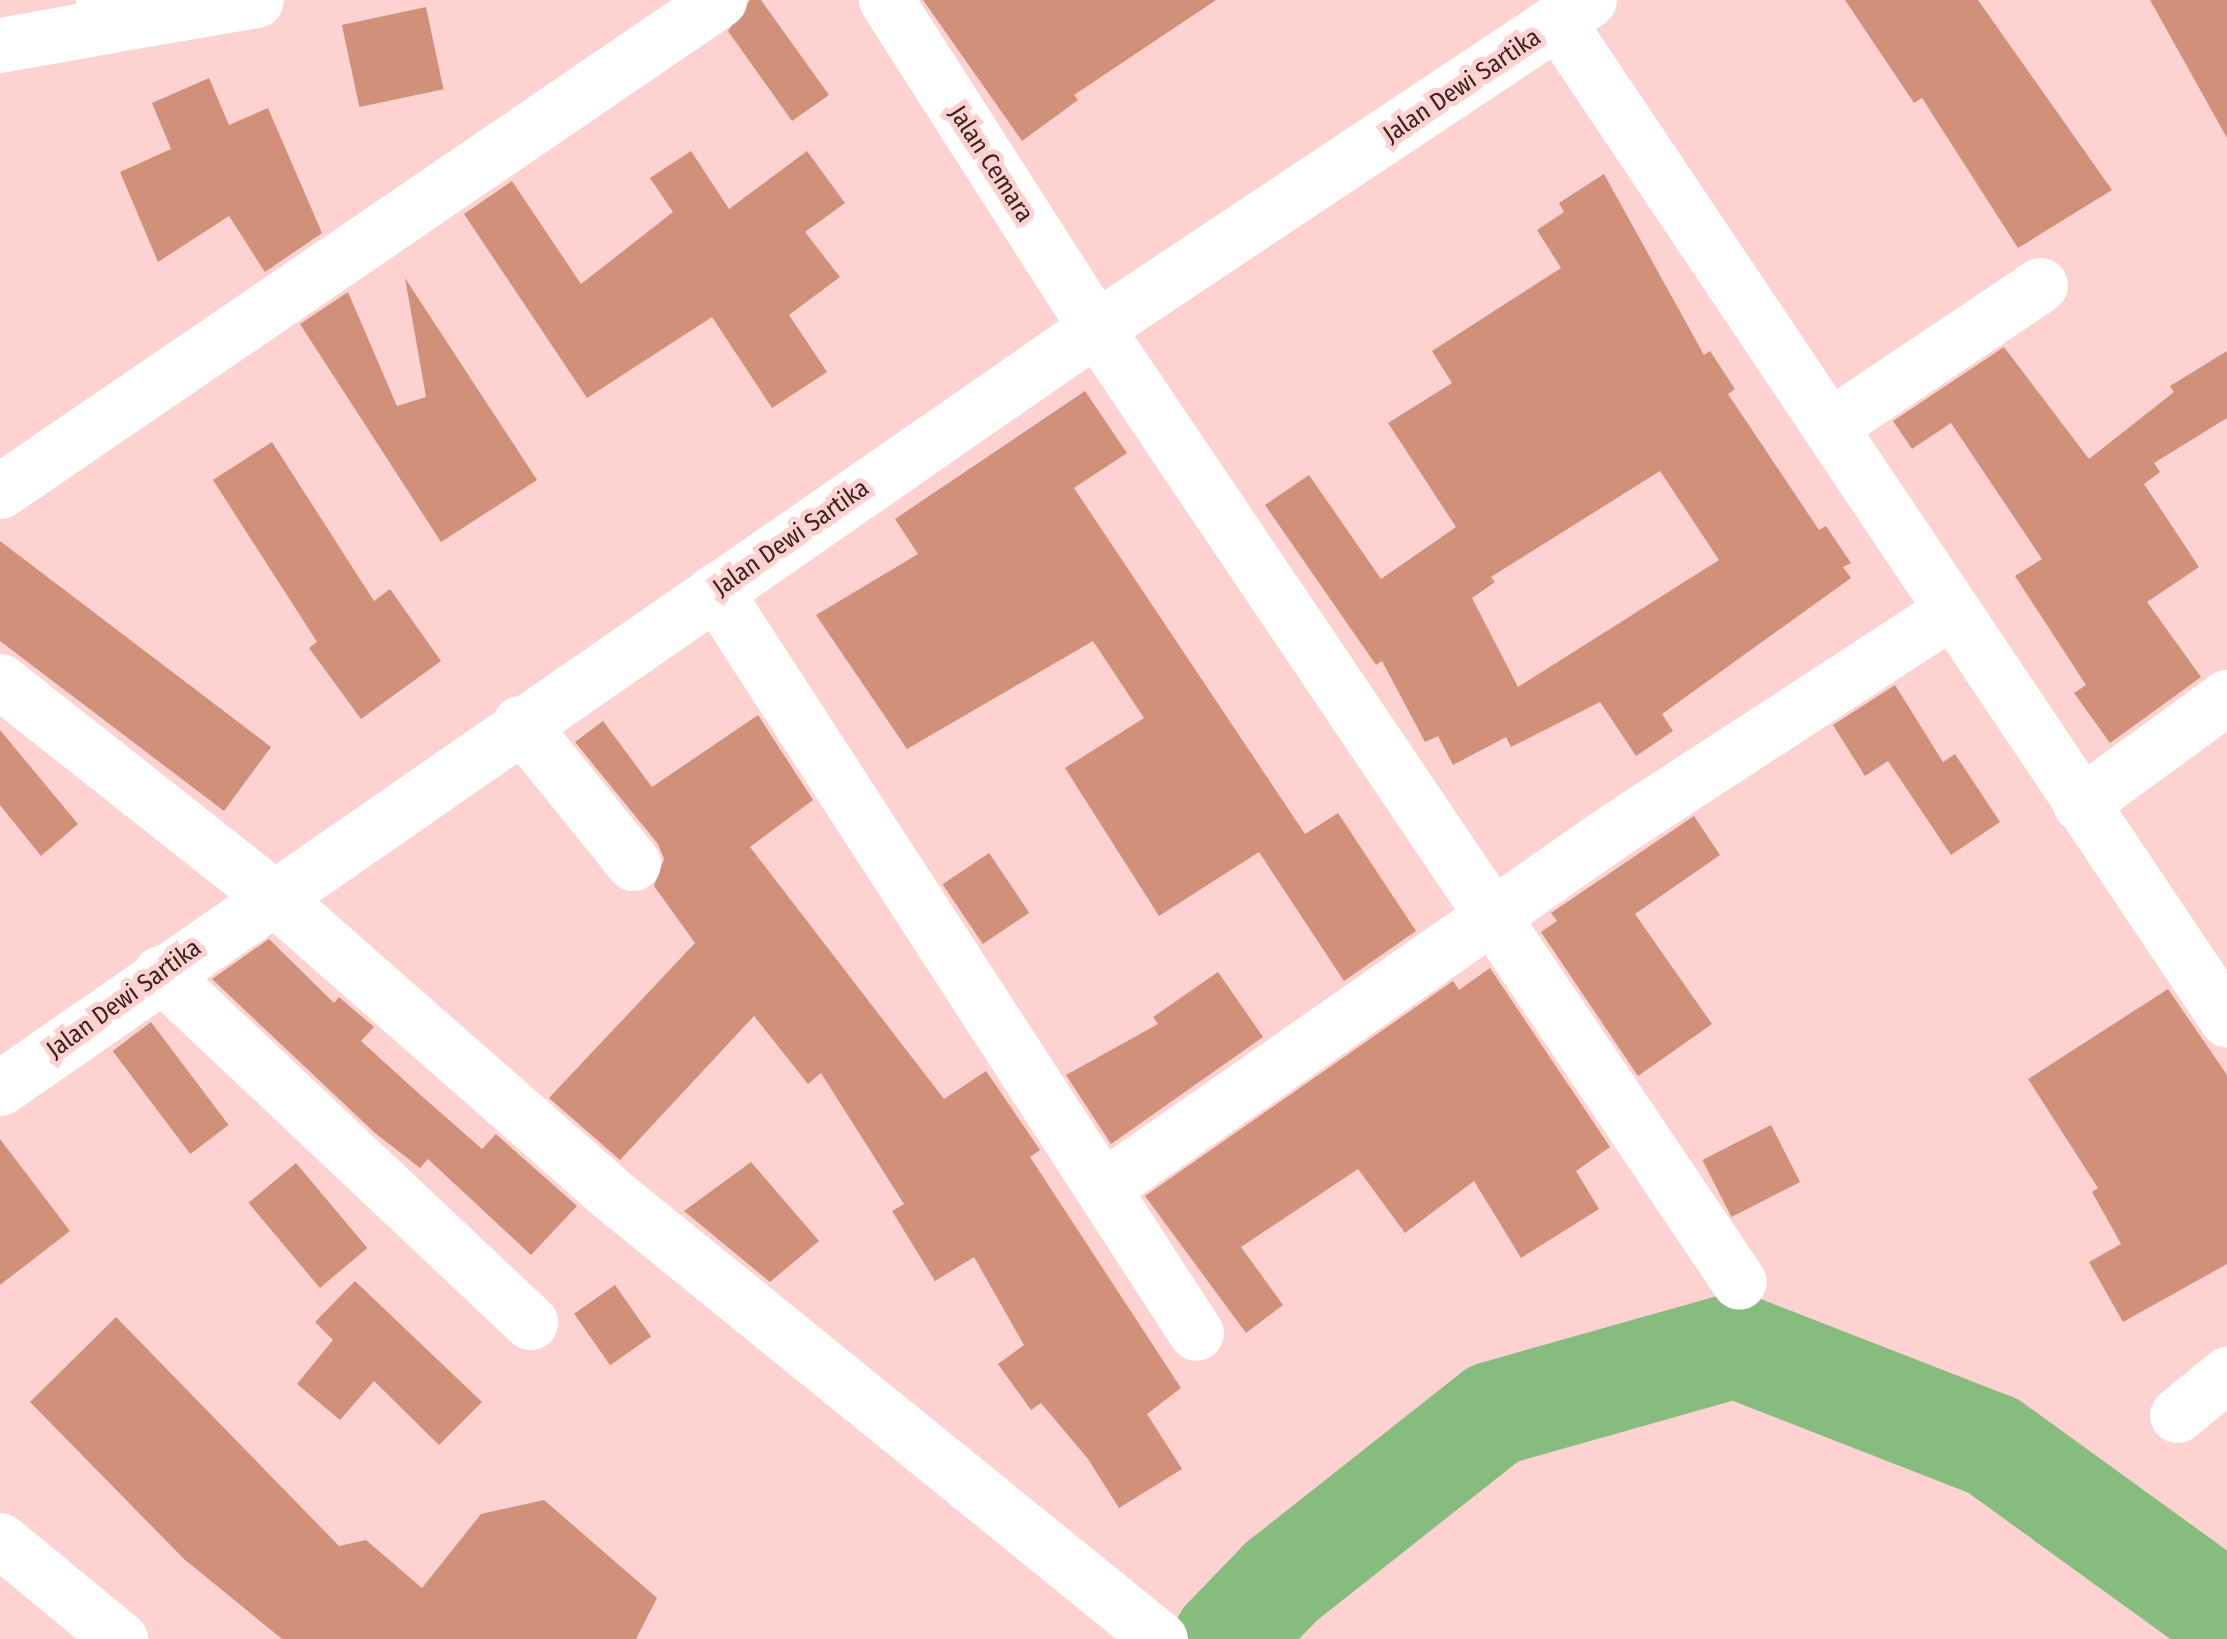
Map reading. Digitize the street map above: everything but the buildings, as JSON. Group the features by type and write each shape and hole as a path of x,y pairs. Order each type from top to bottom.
{"street":[{"path":"0,45 104,13 256,0"},
{"path":"0,491 720,0"},
{"name":"Jalan Cemara","path":"886,0 1096,328 1739,1282"},
{"path":"1574,11 1830,426 2227,1020"},
{"name":"Jalan Dewi Sartika","path":"0,1088 270,894 1096,328 1574,11"},
{"path":"1830,426 2040,284"},
{"path":"715,591 1196,1333"},
{"path":"1104,1187 1494,914 1951,612"},
{"path":"0,681 270,894 610,1193 1160,1639"},
{"path":"2080,804 2227,697"},
{"path":"520,723 632,863"},
{"path":"160,973 530,1322"},
{"path":"2177,1415 2227,1374"},
{"path":"0,1540 120,1639"}],"waterway":[{"path":"1225,1639 1281,1581 1494,1413 1735,1345 1992,1445 2227,1615"}]}
